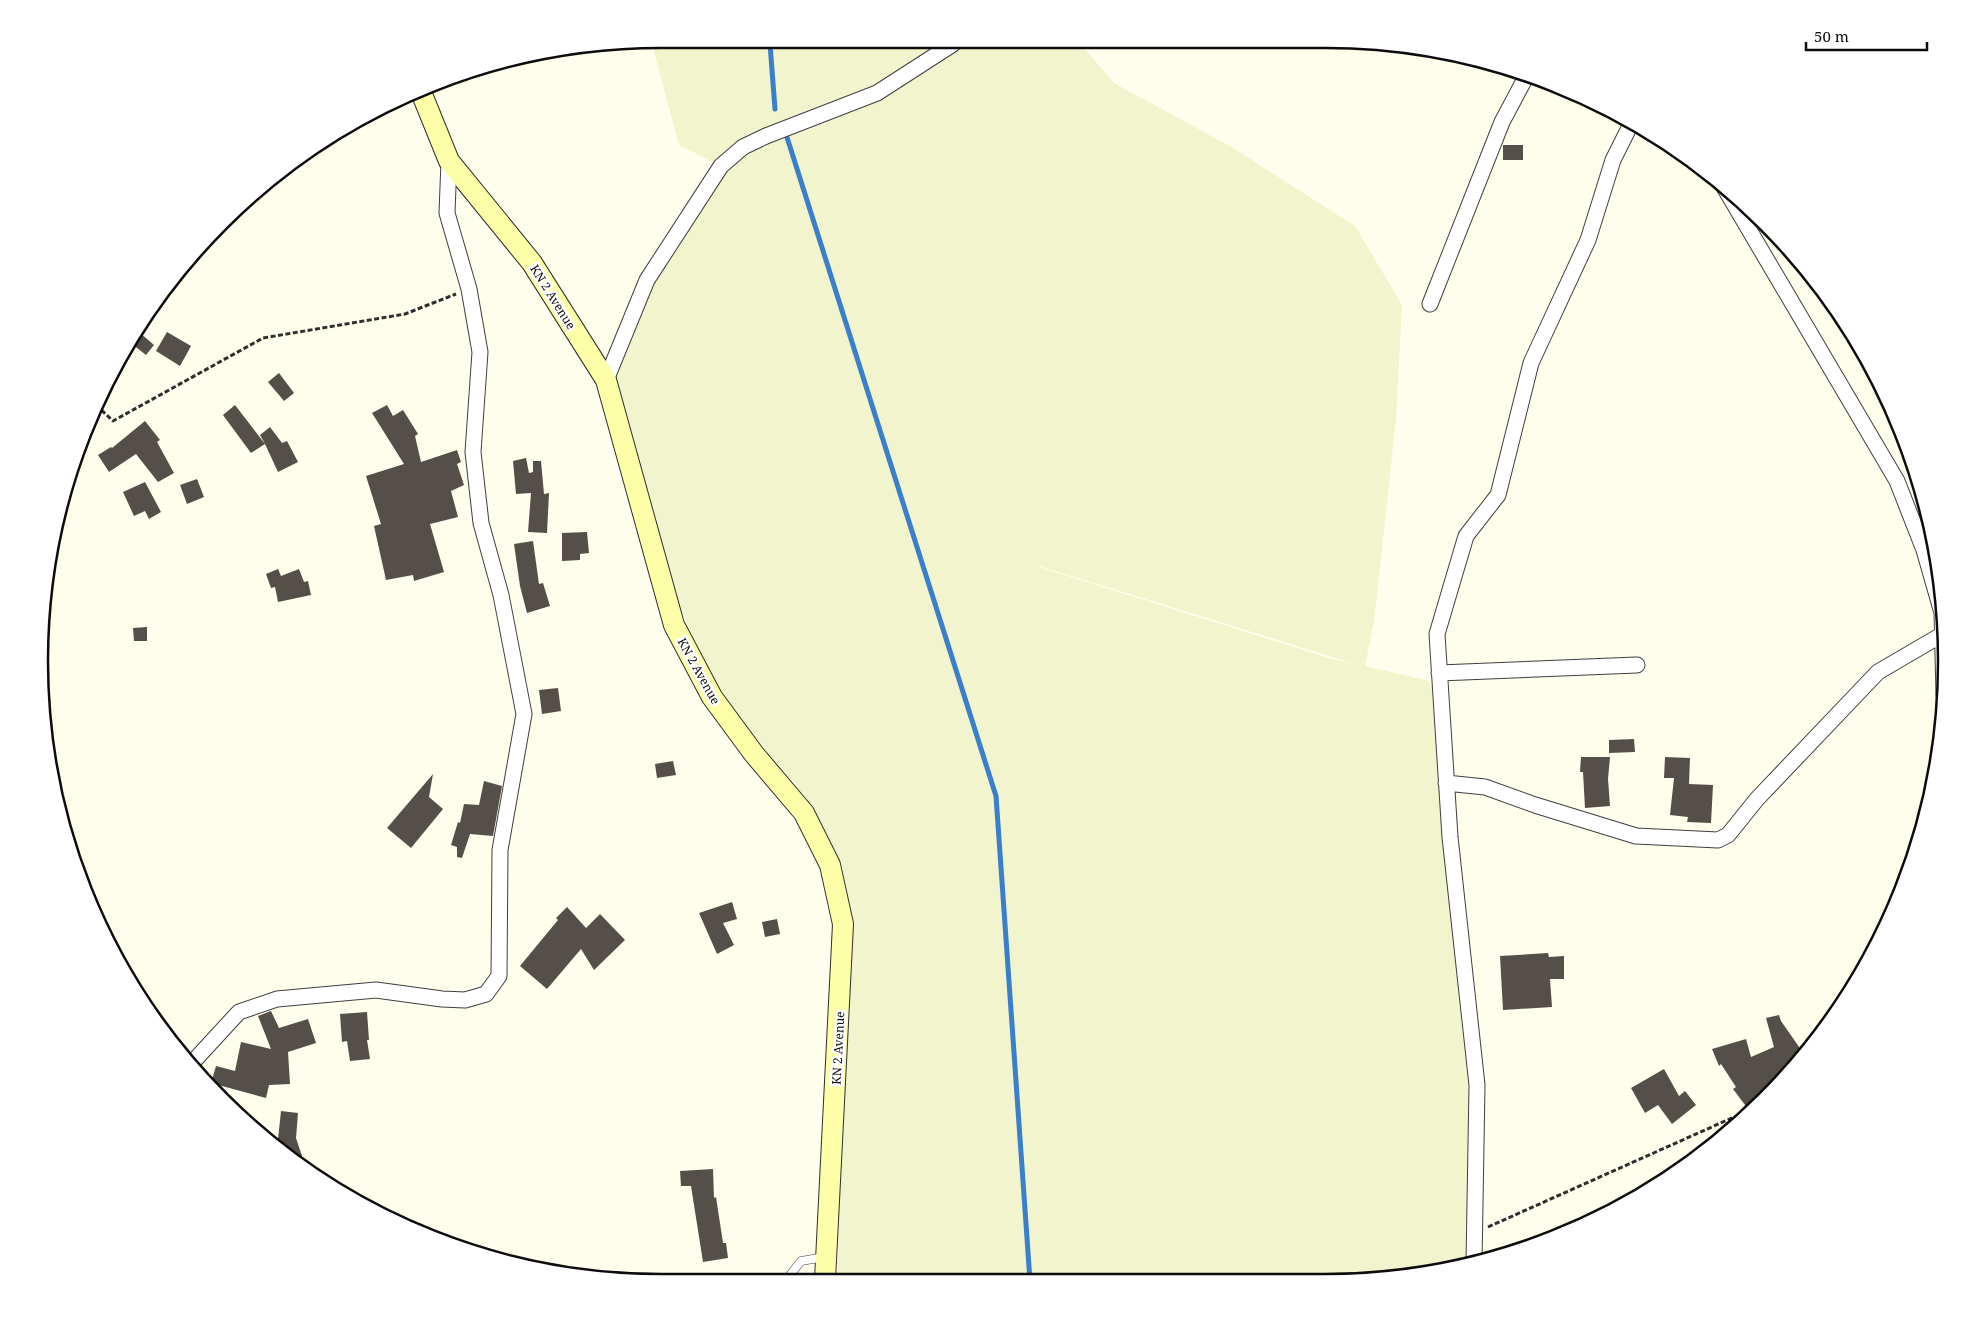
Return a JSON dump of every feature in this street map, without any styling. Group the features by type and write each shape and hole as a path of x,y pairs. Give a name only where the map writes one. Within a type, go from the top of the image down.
{"main road":[{"name":"KN 2 Avenue","path":"422,96 449,161 532,264 606,380 674,625 712,697 754,754 804,813 830,865 843,924 825,1274"}],"street":[{"path":"606,380 648,280 721,166 743,148 766,136 877,93 947,48"},
{"path":"1430,304 1502,122 1524,81"},
{"path":"1474,1256 1477,1085 1450,837 1437,634 1466,536 1498,496 1531,363 1588,240 1613,160 1629,128"},
{"path":"195,1060 240,1012 277,999 376,990 442,999 465,1000 486,994 499,976 500,850 524,714 501,595 481,523 473,452 480,352 468,289 447,213 449,161"},
{"path":"1731,201 1897,481 1924,550 1933,582"},
{"path":"1446,783 1485,787 1636,836 1718,840 1728,835 1756,799 1878,672 1937,637"},
{"path":"1439,673 1637,665"}],"lane":[{"path":"791,1274 801,1261 826,1256"}],"path":[{"path":"101,410 112,421 263,338 405,314 468,289"},
{"path":"1474,1234 1739,1114"}],"green space":[{"path":"653,48 1084,48 1114,83 1228,145 1355,226 1402,305 1396,419 1374,622 1365,666 1429,681 1441,702 1470,1022 1475,1256 1445,1263 1365,1273 838,1274 840,998 834,883 795,784 720,707 692,635 653,548 606,380 656,267 721,166 679,145","holes":["1039,566 1355,664 1329,658"]}],"building":[{"path":"1503,145 1523,145 1523,160 1503,160"},
{"path":"167,332 191,346 180,366 156,351"},
{"path":"142,335 154,345 146,355 135,346"},
{"path":"279,373 294,393 284,401 268,382"},
{"path":"235,405 265,444 251,453 223,415"},
{"path":"387,405 393,416 403,410 418,434 415,436 421,462 457,450 461,462 457,464 464,485 451,491 458,517 430,524 444,572 414,581 413,575 386,580 374,526 381,524 366,476 404,464 372,413"},
{"path":"145,421 160,440 157,442 174,473 158,482 136,454 109,472 98,455 112,448"},
{"path":"270,427 282,443 287,441 298,462 278,472 260,435"},
{"path":"526,458 529,473 533,472 533,461 541,461 544,494 549,493 547,533 528,532 531,493 516,494 513,461"},
{"path":"197,479 204,497 187,504 180,485"},
{"path":"145,482 161,512 149,519 145,511 134,516 123,492"},
{"path":"587,532 589,553 580,554 580,560 562,561 562,533"},
{"path":"533,541 539,584 543,583 550,606 527,613 520,586 514,544"},
{"path":"278,569 281,576 299,569 304,582 308,581 311,595 278,602 275,587 271,588 266,574"},
{"path":"147,627 147,641 134,641 133,628"},
{"path":"558,688 561,711 542,714 539,690"},
{"path":"1634,739 1635,752 1609,753 1609,740"},
{"path":"1581,757 1610,757 1608,779 1610,806 1585,808 1583,772 1580,772"},
{"path":"1665,757 1690,758 1689,784 1713,785 1711,823 1687,822 1688,817 1670,815 1674,778 1664,778"},
{"path":"673,761 676,775 657,778 655,764"},
{"path":"433,774 429,797 443,809 411,848 387,828"},
{"path":"484,781 502,786 493,836 470,834 462,858 457,857 457,847 451,845 458,822 460,823 464,804 479,805"},
{"path":"732,902 737,919 723,923 734,945 717,954 699,913"},
{"path":"567,907 586,928 600,914 625,940 594,970 581,949 547,989 520,966 558,920 556,918"},
{"path":"777,919 780,934 765,937 762,922"},
{"path":"1548,953 1549,957 1564,956 1564,979 1550,979 1552,1007 1503,1010 1500,956"},
{"path":"271,1011 279,1028 308,1019 316,1043 288,1052 290,1084 269,1085 266,1098 217,1085 212,1079 216,1066 235,1071 241,1042 271,1049 258,1016"},
{"path":"367,1012 369,1040 367,1040 370,1059 350,1061 347,1041 342,1042 340,1014"},
{"path":"1779,1015 1781,1021 1800,1049 1746,1107 1733,1089 1736,1087 1721,1064 1719,1066 1712,1049 1746,1039 1751,1057 1774,1047 1766,1018"},
{"path":"1664,1069 1679,1096 1685,1091 1696,1105 1672,1124 1658,1105 1645,1113 1631,1088"},
{"path":"281,1111 298,1113 296,1138 302,1156 300,1157 278,1139"},
{"path":"713,1169 714,1198 716,1197 723,1243 726,1243 728,1258 703,1262 691,1186 681,1186 680,1171"}],"waterway":[{"path":"770,48 775,109"},
{"path":"785,131 996,796 1030,1274"}]}
